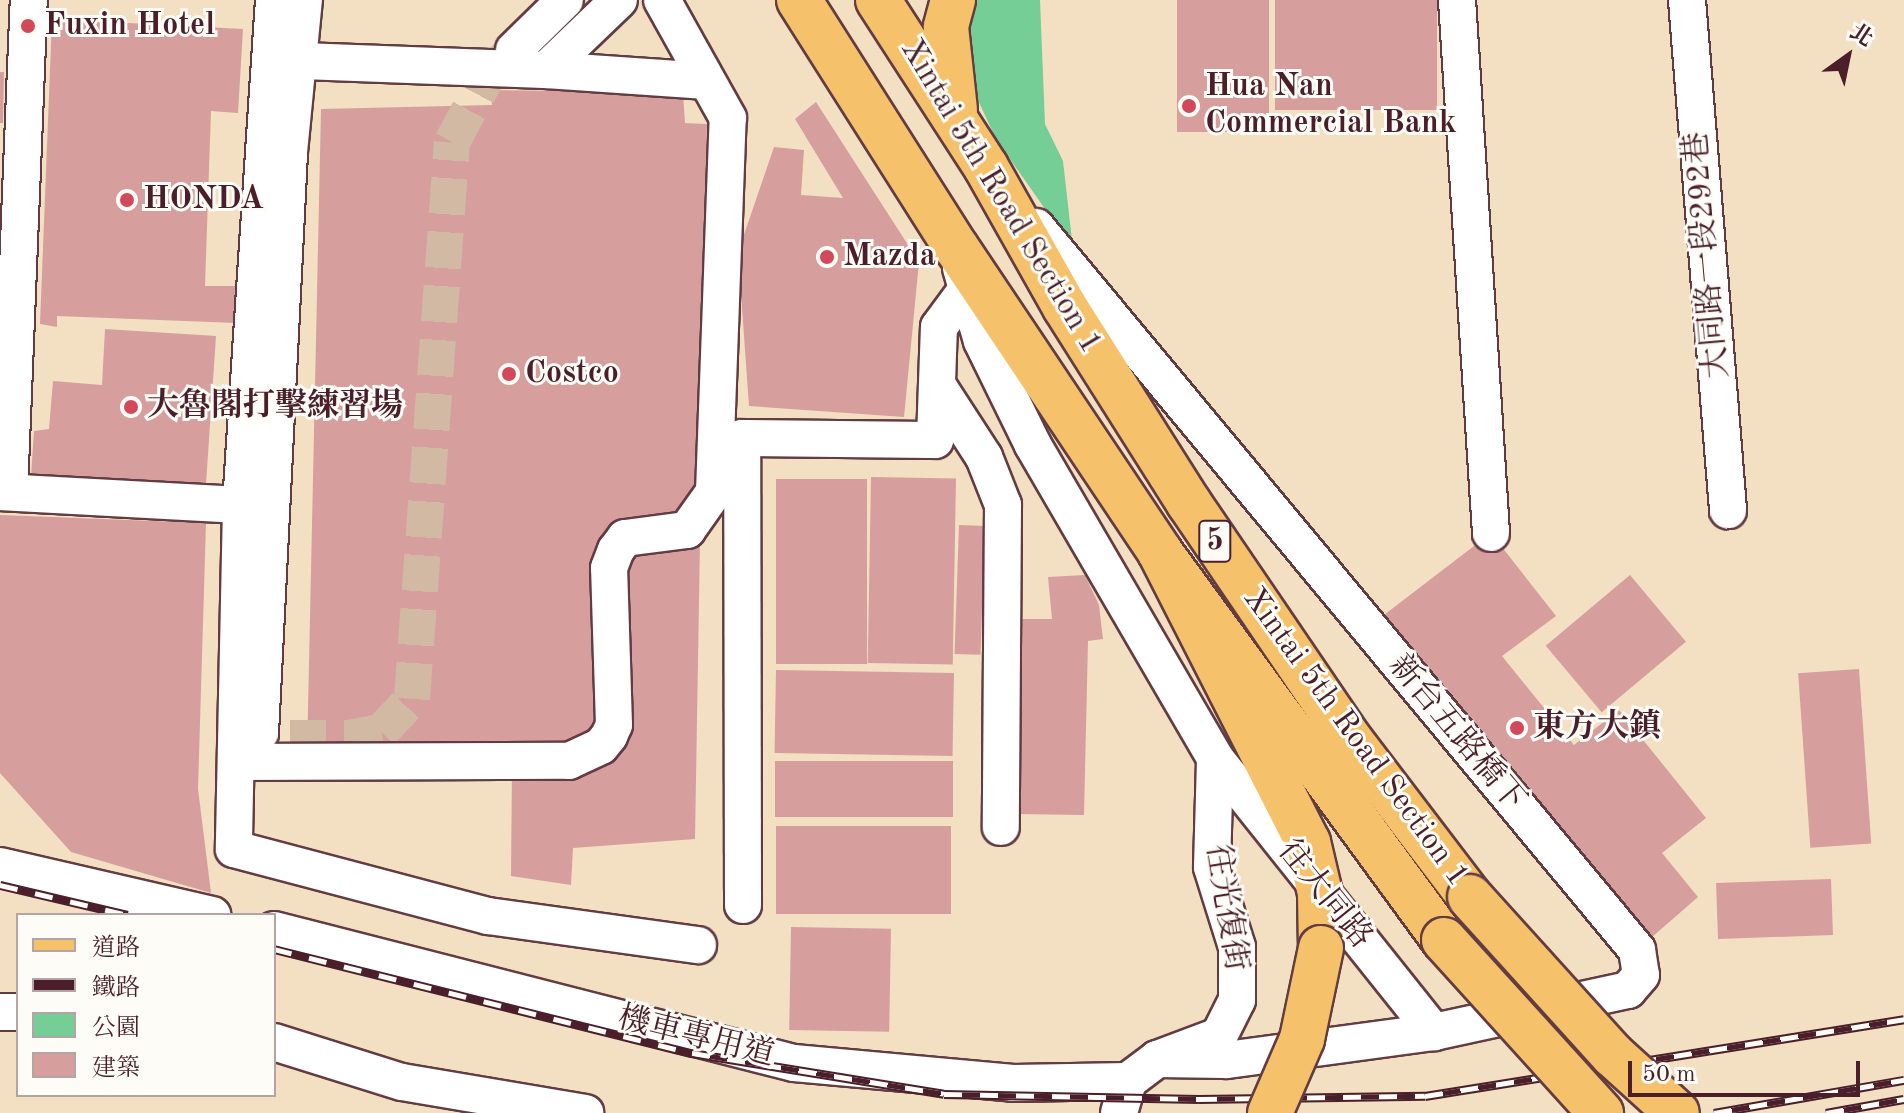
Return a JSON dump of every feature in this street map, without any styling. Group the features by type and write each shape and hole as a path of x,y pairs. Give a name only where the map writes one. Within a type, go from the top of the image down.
{"main road":[{"name":"Xintai 5th Road Section 1","path":"799,0 956,247 1160,552 1444,940 1601,1113"},
{"name":"Xintai 5th Road Section 1","path":"878,0 957,120 1065,307 1189,503 1351,741 1470,897 1613,1055 1677,1113"},
{"path":"953,0 946,27 957,120"},
{"path":"1160,552 1308,842 1319,889 1321,948 1302,1039 1270,1113"}],"street":[{"path":"29,0 4,492 241,505"},
{"path":"274,0 284,61 247,762 234,849 488,916 698,945"},
{"path":"247,762 241,505 284,61 304,0"},
{"path":"514,50 565,0"},
{"path":"546,70 619,0"},
{"path":"247,762 569,761 601,746 609,736 614,725 609,568 616,550 625,538 687,530 714,492 728,118 662,0"},
{"path":"1457,0 1491,533"},
{"name":"大同路一段292巷","path":"1687,0 1728,510"},
{"path":"284,61 546,70 707,81"},
{"name":"新台五路橋下","path":"986,167 1637,950 1641,975 1628,990 1434,1032 1226,1060 1157,1059"},
{"path":"956,247 982,341 1033,445 1215,758"},
{"path":"743,905 742,438 935,440 939,327 967,289"},
{"path":"937,384 984,457 1003,505 1001,827"},
{"name":"往大同路","path":"1215,758 1434,1032"},
{"name":"往光復街","path":"1157,1059 1219,1036 1237,1000 1237,947 1212,867 1215,758"},
{"path":"0,866 203,913"},
{"name":"機車專用道","path":"276,931 794,1063 1013,1083 1124,1097"},
{"path":"276,1043 402,1082 585,1113"},
{"path":"1124,1097 1157,1059"}],"green space":[{"path":"977,0 1040,0 1045,124 1063,161 1073,249 996,139 971,85 970,31"}],"building":[{"path":"1177,0 1269,0 1269,132 1177,132"},
{"path":"1275,0 1437,0 1437,110 1275,110"},
{"name":"HONDA","path":"52,19 243,29 238,113 211,111 205,286 239,286 236,323 57,316 57,327 40,324"},
{"path":"0,72 4,72 3,123 0,123"},
{"name":"Costco","path":"491,90 683,93 685,123 707,124 695,839 573,848 571,885 511,876 512,767 307,755 321,109 492,105"},
{"name":"Mazda","path":"816,102 919,262 904,417 749,406 738,252 774,147 804,150 801,195 843,198 795,119"},
{"name":"大魯閣打擊練習場","path":"105,329 216,336 206,484 31,476 34,431 49,429 53,381 102,385"},
{"path":"871,477 956,478 953,664 868,663"},
{"path":"776,479 867,479 867,664 776,664"},
{"path":"0,515 206,523 198,789 211,893 71,852 0,773"},
{"path":"959,525 985,526 980,655 954,654"},
{"name":"東方大鎮","path":"1491,533 1556,616 1502,656 1574,745 1619,710 1706,818 1662,853 1698,897 1652,937 1380,618"},
{"path":"1085,575 1099,605 1103,639 1088,641 1084,815 1014,814 1019,619 1052,619 1048,577"},
{"path":"1630,575 1686,642 1602,712 1546,646"},
{"path":"1859,669 1871,844 1810,848 1798,673"},
{"path":"776,670 954,673 953,756 775,753"},
{"path":"775,761 953,761 953,817 775,817"},
{"path":"776,826 951,826 951,914 776,914"},
{"path":"1831,879 1833,935 1718,939 1716,883"},
{"path":"791,927 891,929 889,1032 789,1030"}],"tunnel":[{"path":"236,738 349,738 381,732 412,699 452,142 488,75 514,50"}],"railway":[{"path":"0,885 119,913"},
{"path":"276,949 692,1053 944,1094 1199,1099 1425,1096 1904,1019"},
{"path":"1714,1113 1904,1080"},
{"path":"1826,1113 1904,1099"}],"place":[{"name":"Fuxin Hotel","path":"28,26"},
{"name":"Hua Nan Commercial Bank","path":"1189,106"},
{"name":"HONDA","path":"127,200"},
{"name":"Mazda","path":"827,257"},
{"name":"Costco","path":"509,374"},
{"name":"大魯閣打擊練習場","path":"131,407"},
{"name":"東方大鎮","path":"1517,728"}]}
